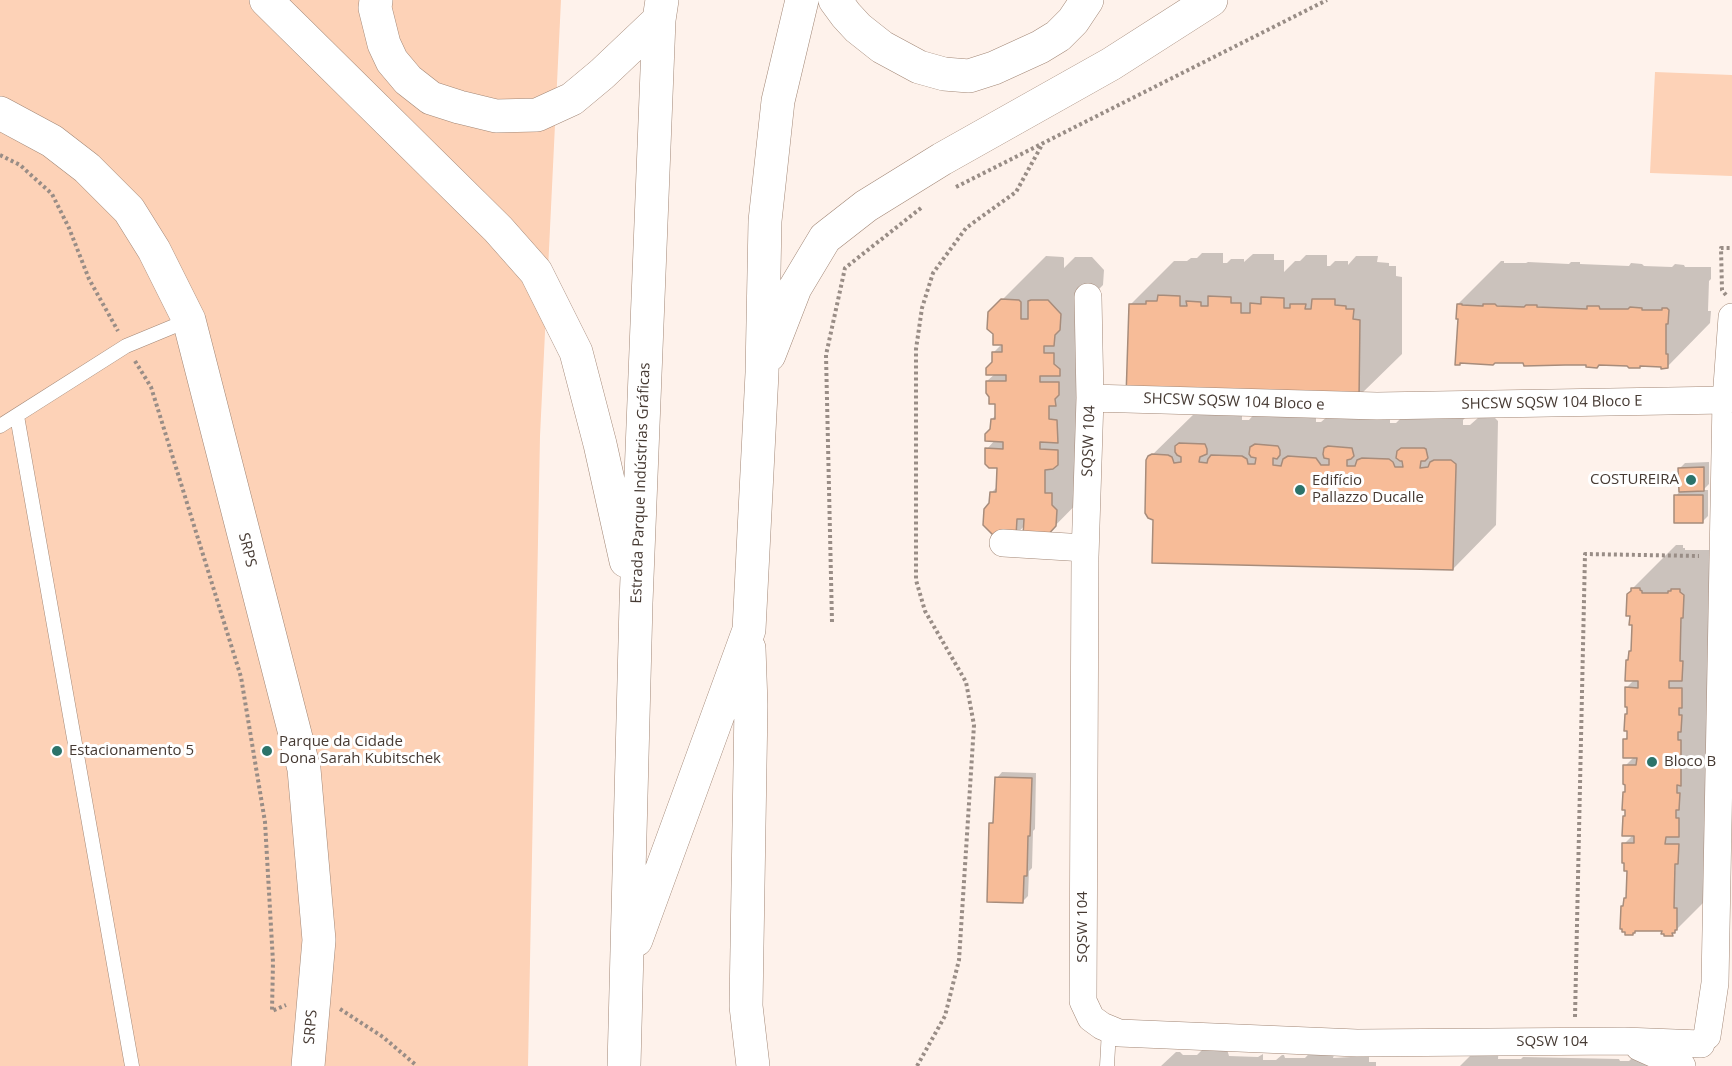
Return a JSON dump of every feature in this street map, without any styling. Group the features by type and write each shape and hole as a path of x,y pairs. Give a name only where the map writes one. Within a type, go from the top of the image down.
{"main road":[{"path":"266,0 498,229 536,273 576,352 600,444 636,603"},
{"path":"376,0 375,8 384,44 392,61 408,80 431,98 496,116 537,115 572,99 602,74 661,10"},
{"name":"Estrada Parque Indústrias Gráficas","path":"753,1066 746,1006 751,705 749,630 762,373 765,221 778,101 802,0"},
{"path":"835,0 858,28 882,47 919,68 944,74 969,76 1009,61 1058,36 1073,21 1087,0"},
{"path":"762,373 795,288 825,237 866,206 942,159 1111,64 1211,0"},
{"name":"Estrada Parque Indústrias Gráficas","path":"624,1066 636,603 661,10"},
{"name":"SRPS","path":"0,113 52,141 87,168 129,210 154,250 189,320 304,769 319,940 308,1066"},
{"name":"Estrada Parque Indústrias Gráficas","path":"626,967 749,630"}],"street":[{"name":"SQSW 104","path":"1088,297 1090,398 1085,548 1083,1001 1091,1018 1109,1030 1119,1033 1357,1043 1624,1041 1709,1044"},
{"path":"1709,1044 1715,983 1726,400 1730,307"},
{"name":"SHCSW SQSW 104 Bloco e","path":"1090,398 1377,406"},
{"name":"SHCSW SQSW 104 Bloco E","path":"1377,406 1726,400"},
{"path":"1003,543 1085,548"},
{"path":"1715,983 1732,1010"},
{"name":"SQSW 104","path":"1624,1041 1682,1066"}],"lane":[{"path":"0,426 126,346 189,320"},
{"path":"17,416 132,1066"},
{"path":"1107,1066 1109,1030"}],"path":[{"path":"955,187 1328,0"},
{"path":"917,1066 945,1016 959,960 974,724 966,682 925,611 916,580 916,349 922,309 933,273 966,228 1016,192 1043,143"},
{"path":"0,155 20,165 52,194 69,228 89,279 151,387 241,677 266,822 273,962 272,1011 314,993 383,1037 417,1066"},
{"path":"832,622 826,355 845,268 926,204"},
{"path":"1730,307 1722,290 1721,248 1732,248"},
{"path":"1574,1041 1585,554 1723,557"}],"shaded area":[{"name":"Parque da Cidade Dona Sarah Kubitschek","path":"0,0 561,0 540,436 528,1066 0,1066"},
{"path":"1655,72 1732,75 1732,176 1650,173"}],"building":[{"path":"1158,295 1180,296 1180,306 1187,306 1186,301 1201,302 1201,306 1208,306 1208,296 1231,297 1231,303 1241,303 1241,313 1250,313 1250,303 1261,304 1261,297 1284,298 1284,308 1290,308 1290,304 1306,304 1305,309 1311,309 1312,299 1335,299 1335,305 1354,309 1353,319 1360,320 1359,399 1126,397 1129,304 1146,304 1146,301 1157,301"},
{"path":"1001,299 1021,302 1021,319 1028,319 1028,301 1031,300 1048,300 1061,314 1060,330 1055,335 1054,346 1044,346 1044,353 1054,353 1054,364 1060,369 1060,376 1040,376 1040,382 1059,382 1059,395 1055,399 1056,406 1049,406 1049,419 1057,420 1058,443 1040,442 1040,449 1058,450 1058,465 1053,469 1045,470 1045,493 1052,493 1052,505 1057,510 1056,526 1044,539 1023,536 1024,519 1017,519 1016,536 996,538 983,525 984,509 989,503 990,492 996,492 997,468 989,468 985,464 985,448 1003,449 1003,442 985,441 985,434 990,429 991,419 995,419 995,404 989,404 986,381 1006,381 1006,375 986,375 986,368 992,362 992,352 1002,352 1002,345 993,345 993,334 987,329 988,312"},
{"path":"1457,304 1524,307 1537,305 1537,307 1587,309 1587,306 1599,306 1600,309 1628,309 1630,307 1642,308 1642,310 1662,310 1662,308 1667,308 1669,310 1668,324 1666,324 1668,368 1599,365 1597,368 1586,367 1586,365 1524,366 1523,363 1495,363 1493,365 1460,363 1460,365 1455,365"},
{"name":"Edifício Pallazzo Ducalle","path":"1179,443 1205,444 1207,454 1200,457 1199,462 1207,463 1211,455 1242,456 1247,459 1248,464 1255,464 1256,458 1249,454 1250,447 1255,444 1278,446 1280,455 1277,459 1273,458 1273,465 1281,466 1283,459 1288,456 1316,458 1321,465 1329,465 1329,459 1324,458 1323,454 1324,448 1328,446 1352,448 1354,456 1347,460 1347,466 1355,466 1357,460 1362,458 1389,459 1395,467 1403,467 1402,461 1396,458 1397,451 1401,448 1426,449 1428,458 1421,461 1420,468 1428,467 1434,460 1451,460 1456,464 1453,570 1152,563 1153,520 1145,513 1146,460 1152,454 1168,455 1172,457 1174,463 1181,462 1181,457 1175,452 1175,446"},
{"name":"COSTUREIRA","path":"1704,467 1704,491 1679,492 1678,468"},
{"path":"1674,495 1703,495 1703,523 1674,523"},
{"name":"Bloco B","path":"1631,588 1640,588 1642,593 1668,593 1671,589 1680,589 1684,595 1680,661 1683,661 1682,681 1669,681 1669,688 1682,688 1682,708 1679,708 1679,715 1682,715 1681,732 1678,732 1678,740 1681,740 1681,760 1667,759 1667,767 1681,767 1681,786 1677,785 1677,793 1680,793 1679,810 1676,810 1676,818 1679,818 1679,837 1666,837 1665,844 1679,844 1678,864 1675,864 1674,908 1677,908 1677,930 1672,933 1673,936 1664,936 1661,934 1662,931 1635,931 1633,935 1625,935 1625,932 1620,929 1621,906 1626,898 1627,871 1624,871 1624,863 1622,863 1622,843 1634,843 1634,836 1622,836 1623,816 1625,816 1625,810 1622,810 1623,792 1625,792 1623,765 1636,765 1637,758 1623,758 1623,739 1627,739 1627,731 1624,731 1625,714 1627,714 1625,687 1638,688 1638,681 1625,681 1626,660 1631,651 1632,625 1629,625 1630,616 1626,616 1627,594"},
{"path":"995,777 1032,778 1030,836 1028,836 1027,876 1024,876 1023,903 987,902 989,823 993,823"}],"place":[{"name":"COSTUREIRA","path":"1691,480"},
{"name":"Edifício Pallazzo Ducalle","path":"1300,490"},
{"name":"Estacionamento 5","path":"57,751"},
{"name":"Parque da Cidade Dona Sarah Kubitschek","path":"267,751"},
{"name":"Bloco B","path":"1652,762"}]}
